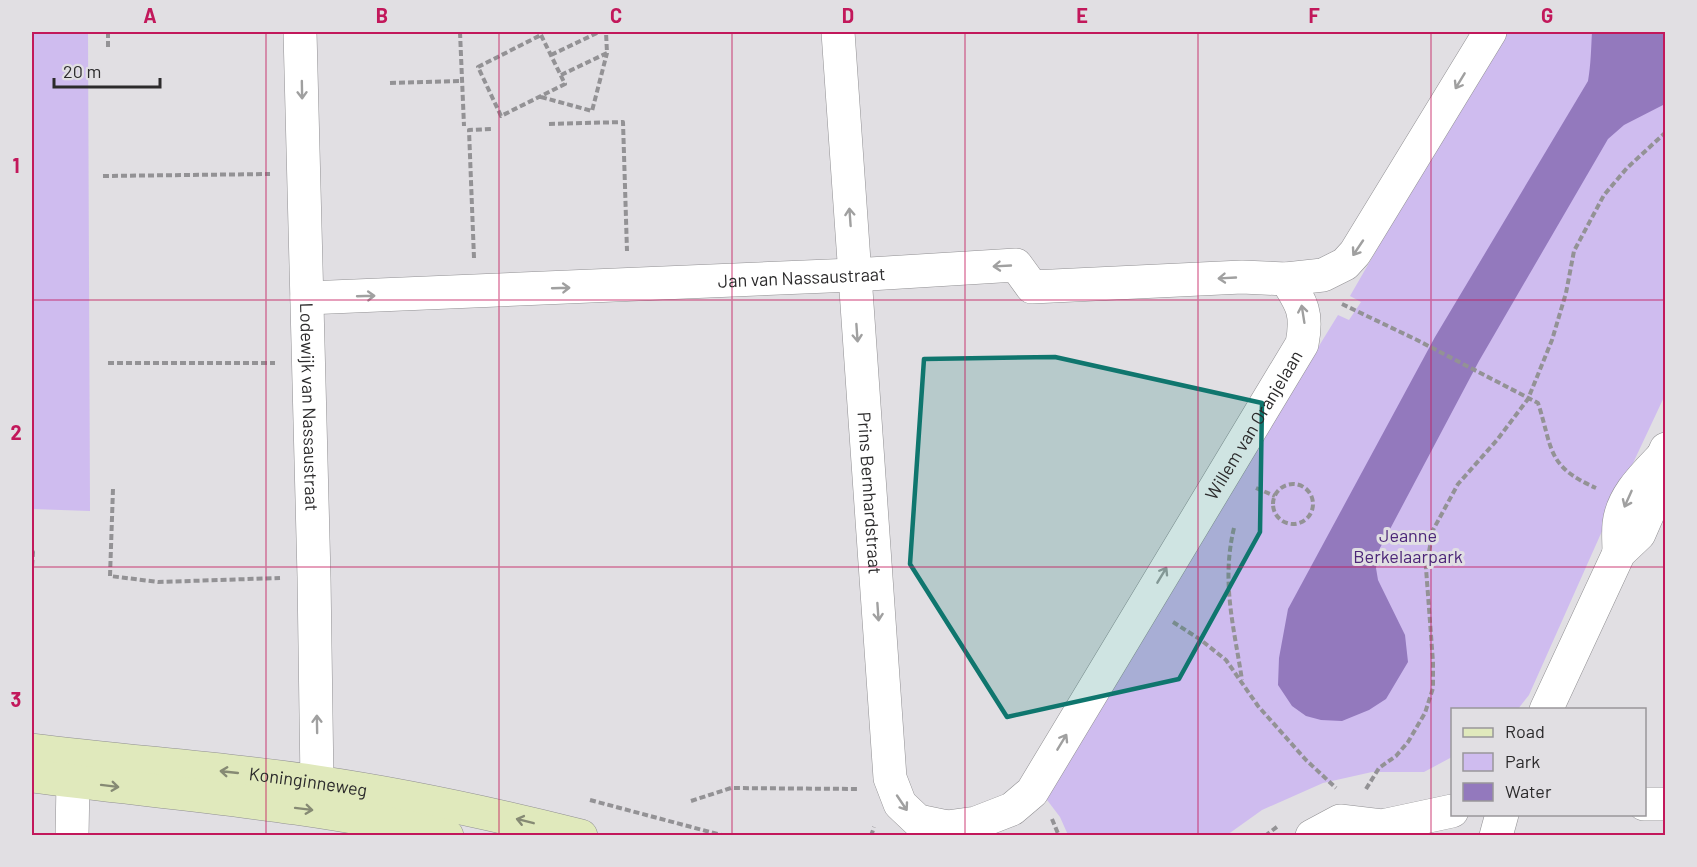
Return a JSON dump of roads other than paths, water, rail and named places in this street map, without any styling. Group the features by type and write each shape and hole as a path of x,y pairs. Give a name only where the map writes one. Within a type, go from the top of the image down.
{"main road":[{"name":"Koninginneweg","path":"32,750 317,782 430,801 503,816 581,836"},
{"name":"Koninginneweg","path":"32,776 315,810 401,830 447,836"}],"street":[{"name":"Lodewijk van Nassaustraat","path":"300,32 317,782"},
{"name":"Prins Bernhardstraat","path":"838,32 853,275 890,778 900,804 918,821 947,827 976,823 1012,808 1032,792"},
{"path":"1286,279 1323,275 1345,264 1355,253 1490,32"},
{"name":"Jan van Nassaustraat","path":"307,298 1016,266 1032,287 1242,278 1286,279"},
{"name":"Willem van Oranjelaan","path":"1032,792 1302,344 1305,315 1302,303 1286,279"},
{"path":"1619,553 1619,522 1633,487 1664,454"},
{"path":"1547,708 1619,553 1638,534 1649,512 1656,495 1664,454"},
{"path":"72,836 73,782"},
{"path":"1646,804 1665,804"},
{"path":"1312,836 1340,821 1375,831 1451,811"},
{"path":"1496,836 1501,816"}],"water":[{"path":"1592,32 1665,32 1665,104 1624,125 1608,139 1479,361 1380,548 1376,568 1378,580 1405,635 1408,662 1386,699 1369,710 1342,721 1321,720 1306,716 1292,706 1278,685 1279,658 1288,609 1435,337 1588,81"}],"park label":[{"name":"Jeanne Berkelaarpark","path":"1408,545"}]}
